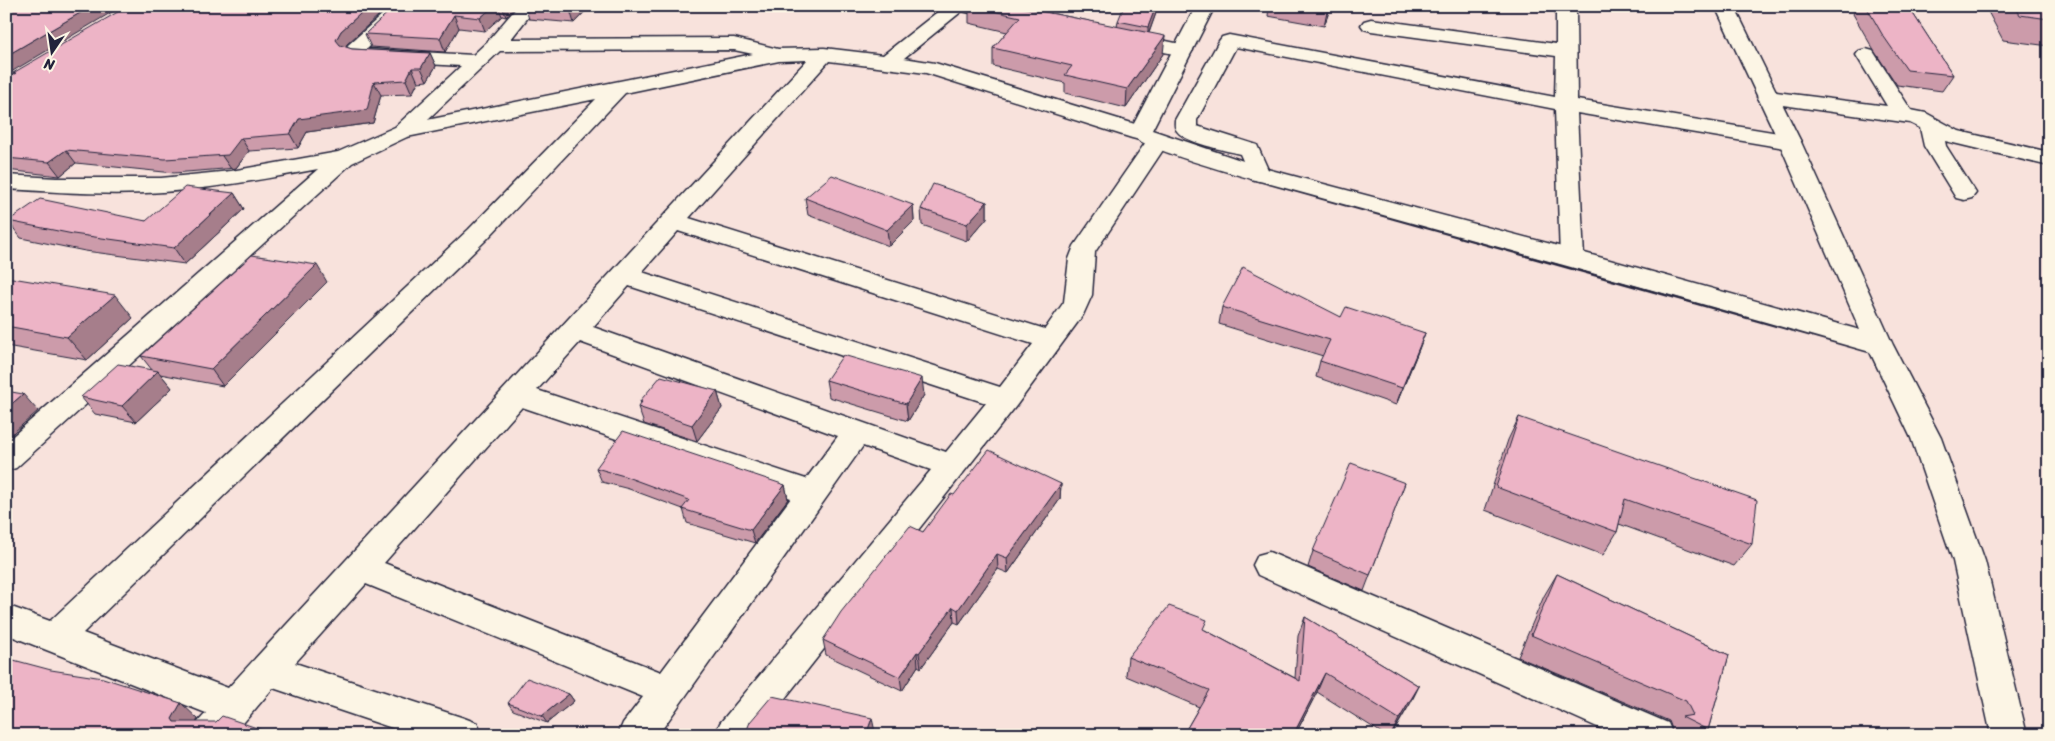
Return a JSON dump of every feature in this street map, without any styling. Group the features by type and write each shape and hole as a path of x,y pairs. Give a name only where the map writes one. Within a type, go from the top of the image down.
{"street":[{"path":"403,6 355,49 354,52 358,54 478,61"},
{"path":"401,132 495,45 528,6"},
{"path":"887,62 957,6"},
{"path":"963,6 1021,18"},
{"path":"733,735 1006,399 1080,300 1079,263 1083,252 1149,137 1183,50 1206,6"},
{"path":"1724,6 1790,142 1880,345 1926,438 1969,561 2010,735"},
{"path":"1566,12 1566,105 1572,258"},
{"path":"1107,34 1183,50"},
{"path":"1371,38 1566,105 1790,142"},
{"path":"1259,174 1249,150 1191,134 1186,129 1186,120 1226,43 1235,41 1371,38 1566,51"},
{"path":"495,45 734,44 779,55"},
{"path":"210,735 824,54"},
{"path":"6,182 56,185 161,185 231,178 344,158 401,132 779,55 824,54 928,67 1259,174 1572,258 1880,345"},
{"path":"1866,55 1903,114"},
{"path":"55,638 478,234 617,89"},
{"path":"1768,97 1903,114 1918,118 1952,136 2049,160"},
{"path":"1930,125 1935,146 1964,193"},
{"path":"6,460 344,158"},
{"path":"673,221 1050,340"},
{"path":"623,275 1006,399"},
{"path":"574,330 952,466"},
{"path":"516,394 812,493"},
{"path":"636,735 857,432"},
{"path":"1269,565 1655,735"},
{"path":"360,567 668,691"},
{"path":"6,619 234,707"},
{"path":"267,670 464,735"}],"building":[{"path":"19,6 92,6 6,56 6,12"},
{"path":"128,6 369,6 341,31 336,40 340,45 352,49 430,53 421,68 412,68 406,80 374,82 367,110 299,119 290,134 241,138 228,155 165,159 66,150 49,162 6,158 6,79 16,73 13,73"},
{"path":"395,6 494,6 480,18 454,15 440,38 365,34"},
{"path":"527,6 574,6 570,10"},
{"path":"971,6 1015,6 1165,36 1127,89 1065,75 1072,66 993,48 1020,17"},
{"path":"1124,6 1156,6 1148,27 1118,21"},
{"path":"1302,6 1329,6 1327,11"},
{"path":"1866,6 1908,6 1953,75 1907,70 1882,34"},
{"path":"2015,6 2049,6 2049,19 2020,15"},
{"path":"832,175 913,205 887,230 805,198"},
{"path":"933,184 987,202 967,224 921,209"},
{"path":"185,187 234,193 174,248 73,234 8,221 40,199 146,221"},
{"path":"252,255 317,265 211,369 141,356"},
{"path":"1243,267 1341,317 1346,307 1425,333 1402,388 1320,361 1330,340 1222,307"},
{"path":"6,277 115,295 67,337 6,326"},
{"path":"843,355 922,378 906,404 826,380"},
{"path":"118,364 158,371 122,406 81,397"},
{"path":"661,376 717,391 692,425 638,407 642,402 640,401"},
{"path":"6,391 23,394 6,409"},
{"path":"1519,417 1757,500 1752,544 1625,499 1617,532 1496,487"},
{"path":"623,431 785,485 751,530 682,509 689,500 624,476 596,468"},
{"path":"989,450 1061,484 1007,558 997,554 958,610 953,607 919,653 917,652 900,677 823,640 841,612 910,526 923,532 951,494 954,495"},
{"path":"1351,463 1405,483 1370,575 1313,551"},
{"path":"1557,574 1729,655 1708,730 1682,717 1693,715 1686,701 1531,635"},
{"path":"1169,606 1207,620 1203,629 1300,681 1305,617 1419,686 1399,719 1325,673 1293,735 1183,735 1209,690 1128,657"},
{"path":"6,658 51,670 103,678 181,703 172,719 174,722 216,722 222,716 277,735 6,735"},
{"path":"527,678 569,694 542,716 508,703"},
{"path":"772,696 872,718 866,735 745,735 750,722"}]}
